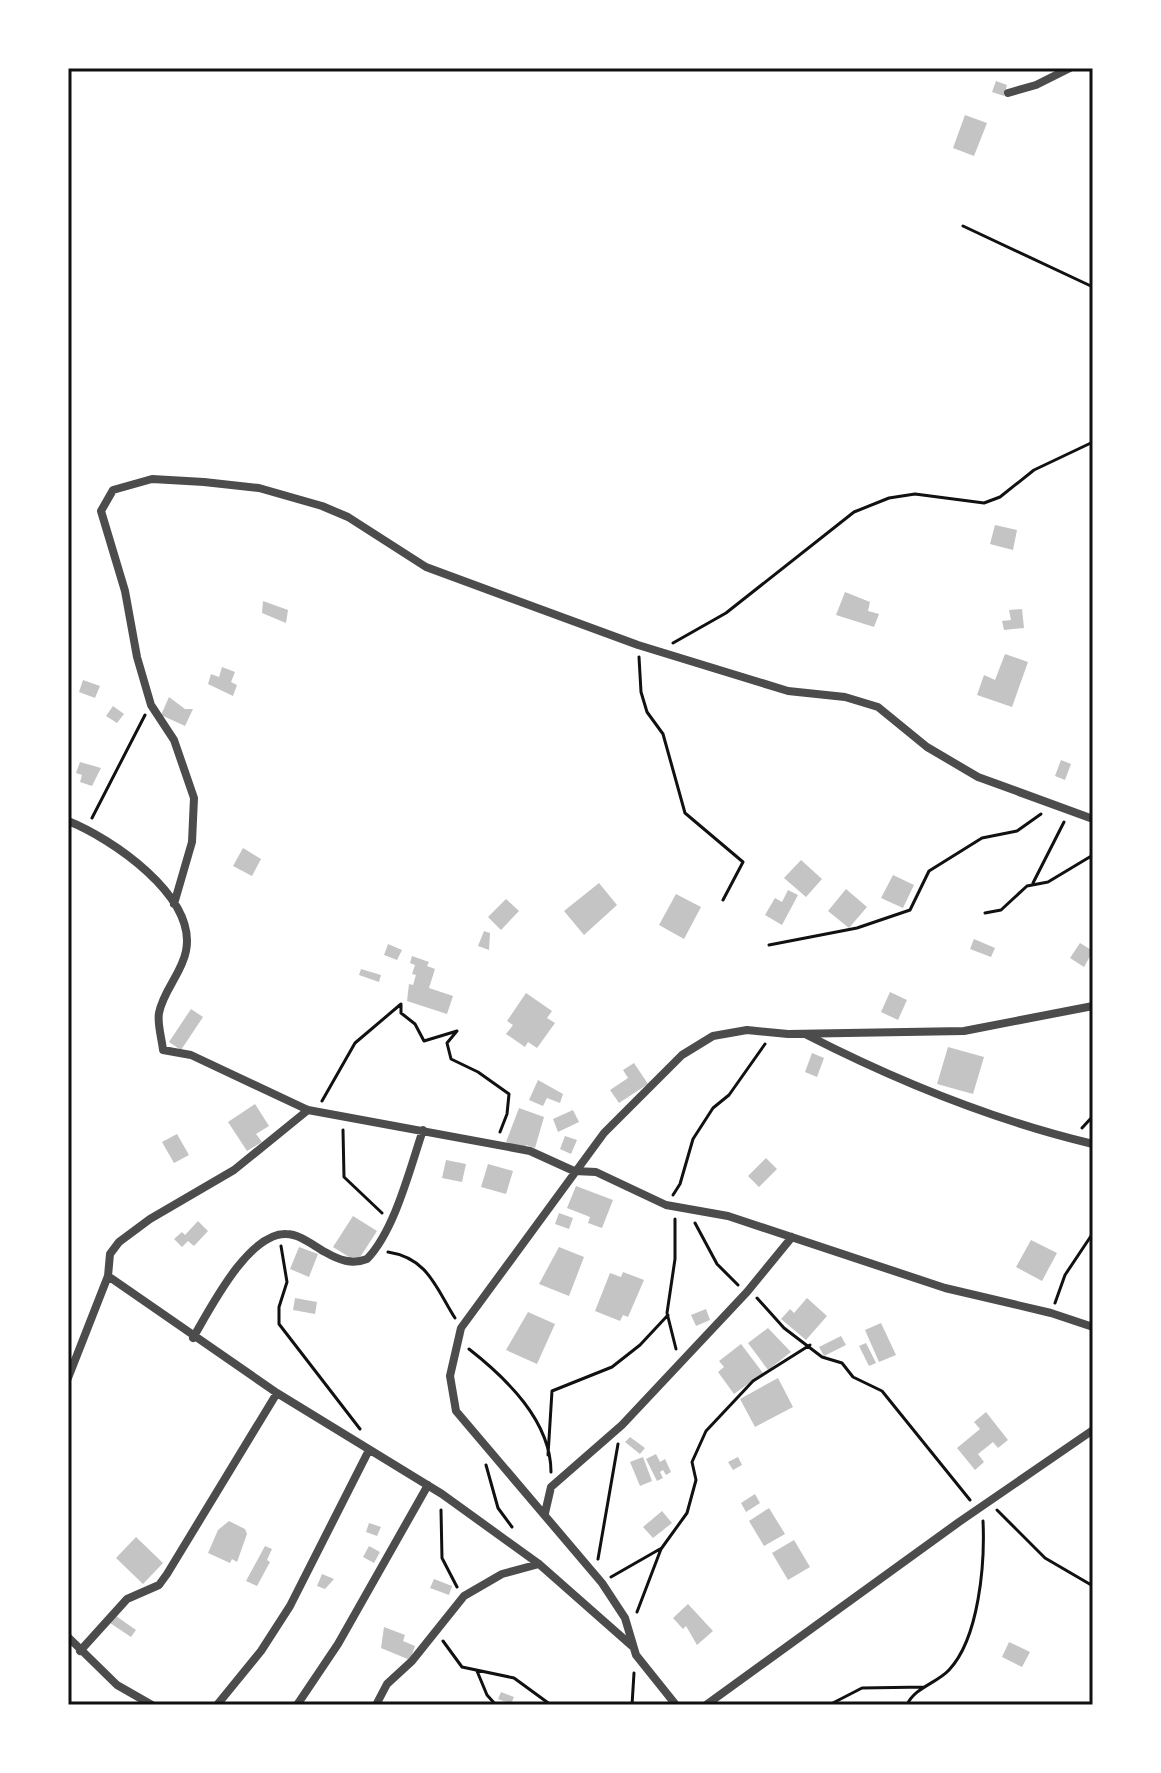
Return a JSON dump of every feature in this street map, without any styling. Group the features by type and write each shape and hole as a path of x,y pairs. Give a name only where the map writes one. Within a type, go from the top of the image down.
{"street":[{"path":"1008,93 1036,85 1070,68"},
{"path":"174,904 192,842 194,798 174,740 151,705 137,657 125,591 101,511 113,490 152,479 259,488 322,506 348,517 426,567 638,645 788,691 845,697 878,707 927,747 978,777 1093,819"},
{"path":"68,821 86,829 147,871 174,904 188,937 181,968 158,1014 163,1050 191,1055 312,1111 530,1151 574,1171 596,1172 674,1207 728,1216 945,1288 1051,1313 1093,1327"},
{"path":"635,1651 625,1618 602,1583 456,1411 451,1397 450,1376 461,1328 604,1133 682,1055 713,1036 747,1030 788,1034 964,1031 1093,1006"},
{"path":"806,1034 891,1078 1034,1130 1093,1144"},
{"path":"68,1378 108,1276 110,1254 119,1242 150,1219 234,1170 312,1111"},
{"path":"193,1338 250,1252 280,1235 301,1238 329,1254 357,1263 375,1250 423,1130"},
{"path":"545,1513 551,1487 622,1425 747,1292 792,1237"},
{"path":"108,1276 193,1338 372,1454 442,1494 539,1564 635,1651 676,1705"},
{"path":"80,1651 127,1599 159,1585 277,1393"},
{"path":"706,1705 983,1505 1093,1430"},
{"path":"217,1705 261,1651 290,1606 372,1454"},
{"path":"297,1705 381,1571 428,1485"},
{"path":"376,1705 387,1684 464,1596 502,1574 539,1564"},
{"path":"68,1637 117,1685 152,1705"}],"path":[{"path":"963,226 1093,287"},
{"path":"659,650 726,613 854,512 889,498 915,494 984,503 1000,497 1034,470 1093,442"},
{"path":"638,645 641,692 647,712 663,734 685,813 743,862 723,900"},
{"path":"86,829 151,705"},
{"path":"1093,715 1093,730"},
{"path":"769,945 857,928 910,910 929,871 991,833 1017,831 1053,803"},
{"path":"985,913 1001,910 1033,883 1070,810"},
{"path":"1033,883 1048,882 1093,855"},
{"path":"312,1111 355,1043 401,1004 401,1013 415,1024 424,1041 457,1031 447,1043 451,1059 478,1072 509,1094 507,1114 494,1146"},
{"path":"680,1363 668,1315 675,1259 674,1207 693,1139 713,1108 729,1095 762,1046 788,1034"},
{"path":"344,1118 344,1177 380,1210 387,1224"},
{"path":"674,1207 699,1227 723,1270 758,1298 784,1328 822,1357 842,1363 853,1377 882,1391 983,1505 1045,1558 1093,1586"},
{"path":"1051,1313 1065,1275 1093,1233"},
{"path":"280,1235 287,1282 279,1307 279,1324 366,1438 372,1454"},
{"path":"375,1250 410,1257 427,1269 461,1328"},
{"path":"551,1487 548,1455 552,1391 612,1367 640,1345 668,1315"},
{"path":"458,1340 482,1359 526,1406 537,1422 548,1455"},
{"path":"630,1635 661,1549 687,1513 696,1480 692,1462 706,1431 753,1381 810,1345"},
{"path":"622,1425 597,1565 602,1583 661,1549"},
{"path":"480,1441 493,1495 522,1553"},
{"path":"442,1494 442,1558 449,1576 464,1596"},
{"path":"907,1705 910,1697 948,1671 967,1647 982,1571 983,1505"},
{"path":"437,1630 455,1663 514,1678 551,1705"},
{"path":"632,1705 635,1651"},
{"path":"476,1670 487,1695 496,1705"},
{"path":"829,1705 862,1688 925,1687"}],"building":[{"path":"996,81 1007,85 1004,96 992,92"},
{"path":"965,115 987,123 974,156 953,148"},
{"path":"995,525 1017,530 1013,550 990,544"},
{"path":"845,592 870,602 868,611 879,614 874,627 836,615"},
{"path":"263,601 288,610 286,623 262,613"},
{"path":"1022,609 1024,628 1004,630 1002,621 1011,620 1009,610"},
{"path":"1005,654 1028,662 1012,707 977,695 984,675 995,680"},
{"path":"222,667 235,672 231,682 237,685 233,696 208,684 211,674 219,677"},
{"path":"83,680 100,686 95,698 79,692"},
{"path":"169,697 185,709 193,709 185,726 161,715"},
{"path":"113,706 124,714 117,723 106,716"},
{"path":"1061,760 1071,764 1065,780 1055,776"},
{"path":"80,762 101,768 92,786 80,782 82,775 76,773"},
{"path":"243,848 261,859 252,876 233,866"},
{"path":"801,860 822,879 806,897 784,878"},
{"path":"893,875 914,885 903,908 881,898"},
{"path":"599,883 617,905 584,935 564,911"},
{"path":"846,889 867,907 849,928 828,911"},
{"path":"788,890 798,895 782,925 765,915 775,898 782,902"},
{"path":"676,894 701,907 684,939 659,925"},
{"path":"506,899 519,911 501,930 488,917"},
{"path":"484,931 490,933 489,950 478,946"},
{"path":"974,939 995,948 991,957 970,949"},
{"path":"1080,943 1093,951 1084,967 1070,958"},
{"path":"388,944 402,950 397,960 384,955"},
{"path":"412,956 429,962 427,966 435,969 429,988 453,996 447,1014 407,1001 409,984 413,985 416,975 412,974 415,965 410,963"},
{"path":"361,969 381,975 379,982 359,975"},
{"path":"890,992 907,1000 898,1020 881,1012"},
{"path":"526,993 552,1011 547,1018 555,1023 537,1048 528,1042 525,1047 506,1034 513,1025 507,1021"},
{"path":"191,1009 203,1017 181,1050 169,1042"},
{"path":"948,1047 984,1057 973,1094 937,1084"},
{"path":"812,1053 824,1058 817,1077 805,1072"},
{"path":"634,1063 648,1084 619,1103 610,1090 628,1078 623,1070"},
{"path":"538,1080 563,1094 560,1103 547,1098 543,1106 529,1100"},
{"path":"255,1104 269,1126 256,1134 262,1142 247,1151 228,1122"},
{"path":"519,1108 544,1117 535,1148 526,1145 525,1149 506,1142"},
{"path":"573,1110 579,1122 558,1132 553,1119"},
{"path":"177,1134 189,1155 174,1163 162,1142"},
{"path":"565,1136 577,1140 571,1154 560,1149"},
{"path":"766,1158 777,1169 759,1187 748,1176"},
{"path":"446,1160 466,1164 462,1182 442,1178"},
{"path":"488,1164 513,1171 506,1194 481,1187"},
{"path":"576,1186 613,1200 602,1228 588,1223 590,1217 567,1208"},
{"path":"559,1213 573,1218 569,1229 555,1224"},
{"path":"353,1216 377,1231 357,1262 333,1247"},
{"path":"198,1221 208,1231 194,1246 188,1241 182,1247 174,1239 182,1232 185,1235"},
{"path":"1031,1240 1057,1253 1042,1281 1016,1267"},
{"path":"299,1247 318,1254 309,1277 290,1269"},
{"path":"559,1247 584,1257 569,1296 539,1284"},
{"path":"623,1272 644,1280 628,1317 623,1315 620,1321 595,1311 610,1273 621,1277"},
{"path":"295,1298 317,1302 315,1314 293,1310"},
{"path":"807,1298 827,1316 806,1340 781,1319 790,1309 794,1313"},
{"path":"706,1309 710,1320 696,1326 691,1315"},
{"path":"528,1312 555,1324 537,1364 506,1350"},
{"path":"881,1323 896,1355 879,1362 865,1330"},
{"path":"768,1328 791,1352 768,1370 748,1343"},
{"path":"841,1336 846,1345 824,1356 819,1347"},
{"path":"866,1343 876,1363 869,1366 859,1346"},
{"path":"741,1344 763,1373 734,1394 718,1372 724,1367 719,1361"},
{"path":"778,1378 793,1407 755,1427 740,1399"},
{"path":"986,1412 1008,1440 998,1448 993,1442 978,1454 984,1462 975,1470 957,1448 980,1429 974,1422"},
{"path":"630,1437 645,1448 640,1454 625,1442"},
{"path":"656,1454 660,1462 665,1459 671,1472 666,1475 663,1470 660,1472 663,1478 657,1481 646,1459"},
{"path":"643,1457 652,1481 640,1486 630,1462"},
{"path":"738,1457 742,1465 733,1470 728,1462"},
{"path":"755,1494 760,1503 746,1512 741,1503"},
{"path":"769,1508 785,1534 764,1546 749,1521"},
{"path":"662,1511 672,1523 653,1538 643,1527"},
{"path":"229,1521 245,1529 247,1534 237,1562 232,1559 230,1563 208,1553 218,1530"},
{"path":"369,1523 381,1527 377,1536 366,1532"},
{"path":"136,1537 163,1563 143,1584 116,1558"},
{"path":"794,1540 810,1567 788,1580 772,1553"},
{"path":"265,1546 272,1549 267,1560 270,1562 257,1586 246,1581"},
{"path":"369,1546 380,1552 374,1563 363,1557"},
{"path":"322,1574 334,1579 325,1589 317,1586"},
{"path":"434,1579 452,1586 449,1595 430,1588"},
{"path":"688,1604 713,1631 697,1645 686,1626 683,1629 673,1618"},
{"path":"116,1616 136,1630 131,1637 110,1623"},
{"path":"384,1627 405,1635 403,1641 415,1646 410,1660 381,1648"},
{"path":"1009,1642 1030,1652 1022,1667 1002,1657"},
{"path":"501,1692 514,1697 511,1704 498,1699"}]}
